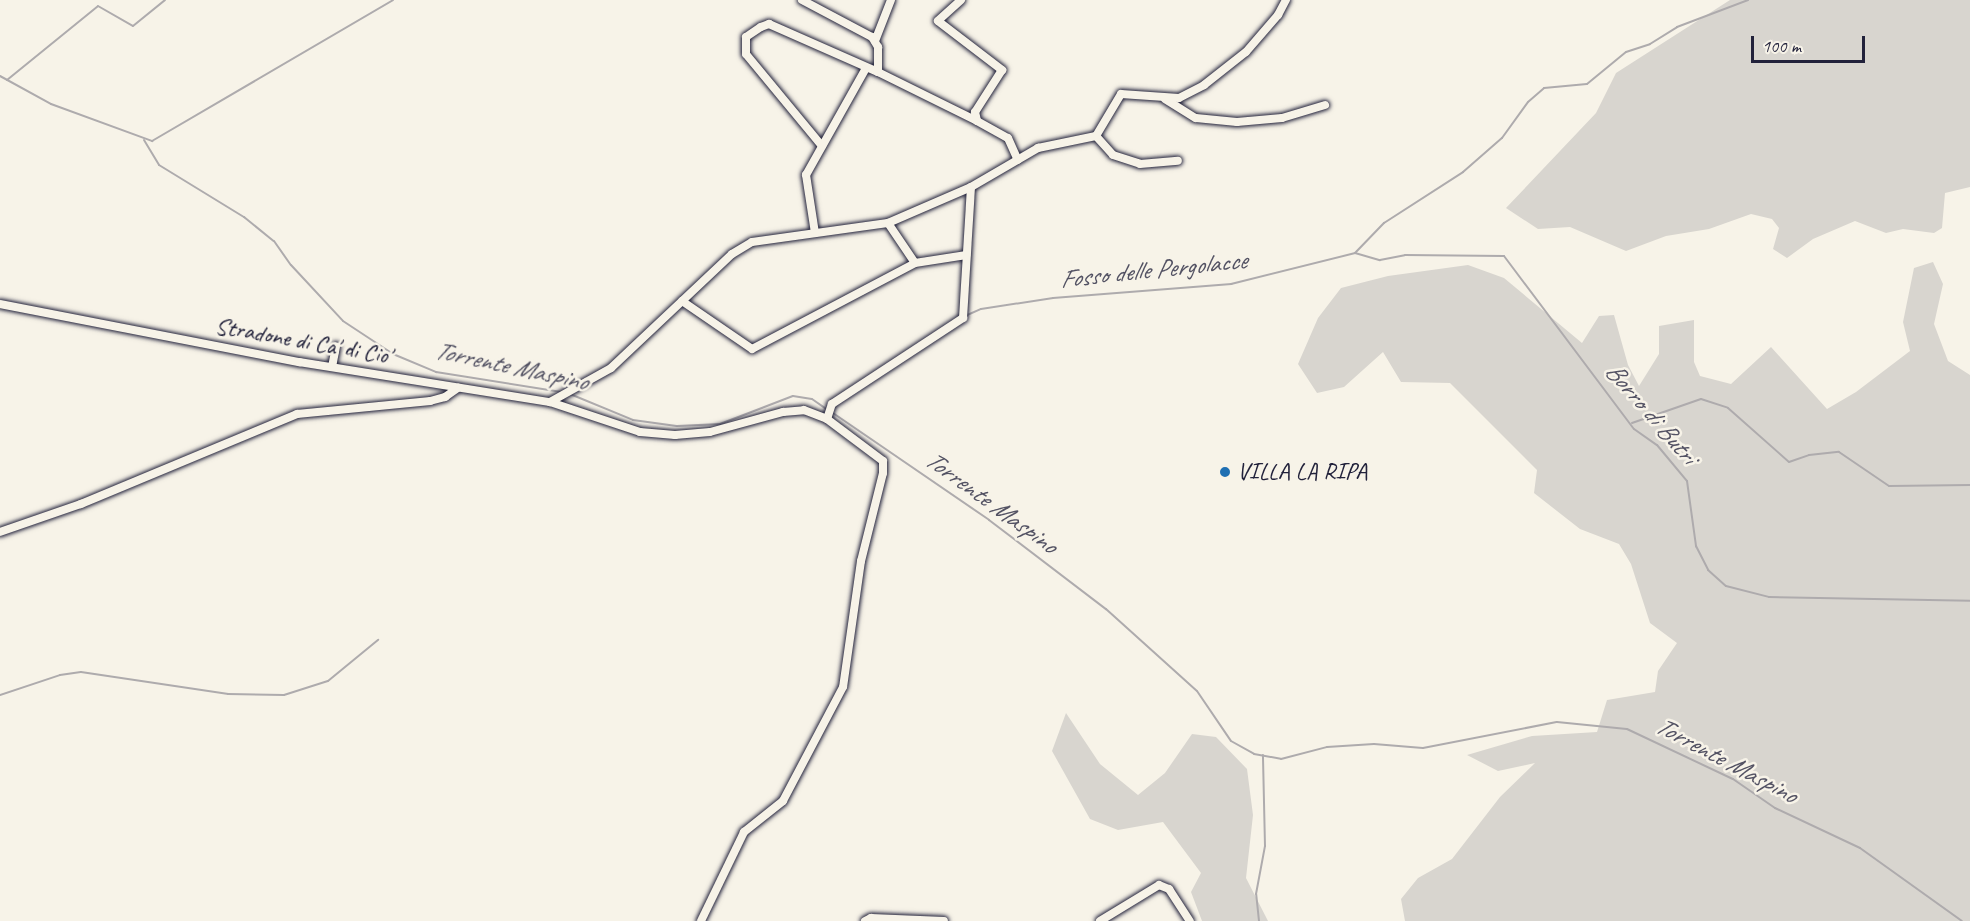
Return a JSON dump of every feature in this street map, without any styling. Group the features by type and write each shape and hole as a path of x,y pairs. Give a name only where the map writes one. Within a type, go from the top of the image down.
{"street":[{"path":"802,0 875,41"},
{"path":"878,72 875,41 891,0"},
{"path":"960,0 938,21 941,27 1002,70 975,112 977,121"},
{"path":"550,402 611,368 732,254 752,243 888,223 971,187 1038,148 1096,136 1121,94 1165,99 1179,98 1204,85 1246,52 1278,15 1286,0"},
{"path":"822,146 746,54 747,38 769,24 878,72 977,121 1008,138 1018,160"},
{"path":"814,233 806,175 866,68"},
{"path":"1165,99 1196,118 1237,122 1282,118 1325,105"},
{"path":"1096,136 1113,155 1140,164 1178,161"},
{"path":"701,921 744,832 783,801 843,687 861,561 883,473 883,461 827,419 832,404 963,318 971,187"},
{"path":"888,223 915,263"},
{"path":"682,301 752,349 915,263 966,255"},
{"name":"Stradone di Ca' di Cio'","path":"0,304 332,367 550,402 640,432 675,435 710,432 783,412 804,410 827,419"},
{"path":"332,367 336,346"},
{"path":"0,532 81,504 297,414 430,401 446,397 458,388"},
{"path":"1100,921 1159,885 1168,889 1190,921"},
{"path":"865,921 871,918 944,921"}],"shaded area":[{"path":"1730,0 1970,0 1970,187 1945,193 1942,228 1934,233 1903,229 1886,233 1855,221 1813,239 1787,258 1773,249 1779,228 1772,219 1751,214 1709,229 1666,236 1626,251 1570,227 1538,229 1506,208 1596,113 1616,73"},
{"path":"1933,262 1943,284 1934,324 1948,361 1970,375 1970,921 1405,921 1401,899 1418,878 1452,859 1500,797 1535,763 1498,771 1467,755 1532,736 1597,732 1607,700 1655,692 1658,671 1677,643 1650,623 1631,564 1619,544 1580,529 1534,493 1537,470 1450,383 1401,382 1383,352 1344,387 1317,393 1298,364 1318,318 1341,288 1388,276 1468,265 1504,278 1582,343 1599,316 1614,315 1628,365 1639,386 1659,354 1659,326 1694,320 1694,362 1700,376 1731,384 1771,347 1827,409 1856,392 1910,351 1903,322 1914,268"},
{"path":"1066,713 1100,764 1138,795 1165,773 1192,734 1216,737 1247,769 1253,815 1246,878 1268,921 1202,921 1191,892 1201,873 1163,822 1118,830 1090,819 1052,751"}],"waterway":[{"path":"7,80 98,6 133,26 165,0"},
{"path":"0,76 51,104 152,141 393,0"},
{"name":"Fosso delle Pergolacce","path":"965,316 981,309 1053,298 1231,284 1355,253 1384,223 1463,172 1502,138 1528,102 1544,88 1587,84 1626,52 1650,44 1677,27 1748,0"},
{"name":"Torrente Maspino","path":"144,140 159,165 244,217 274,241 291,265 343,321 393,354 436,372 561,392"},
{"name":"Borro di Butri","path":"1355,253 1380,260 1405,255 1504,256 1634,429 1657,445 1687,481 1696,546 1708,570 1726,586 1769,597 1970,601"},
{"name":"Torrente Maspino","path":"570,394 633,420 677,426 720,424 793,396 812,399 828,410"},
{"path":"1632,423 1701,399 1728,408 1789,462 1809,455 1839,452 1889,486 1970,485"},
{"name":"Torrente Maspino","path":"833,413 989,520 1106,609 1197,691 1231,741 1254,754 1281,759 1327,747 1374,744 1423,748 1557,722 1627,729 1733,779 1775,808 1860,848 1962,921"},
{"path":"0,695 60,675 81,672 228,694 284,695 328,681 378,640"},
{"path":"1259,921 1256,894 1265,846 1263,755"}],"place":[{"name":"VILLA LA RIPA","path":"1225,472"}]}
